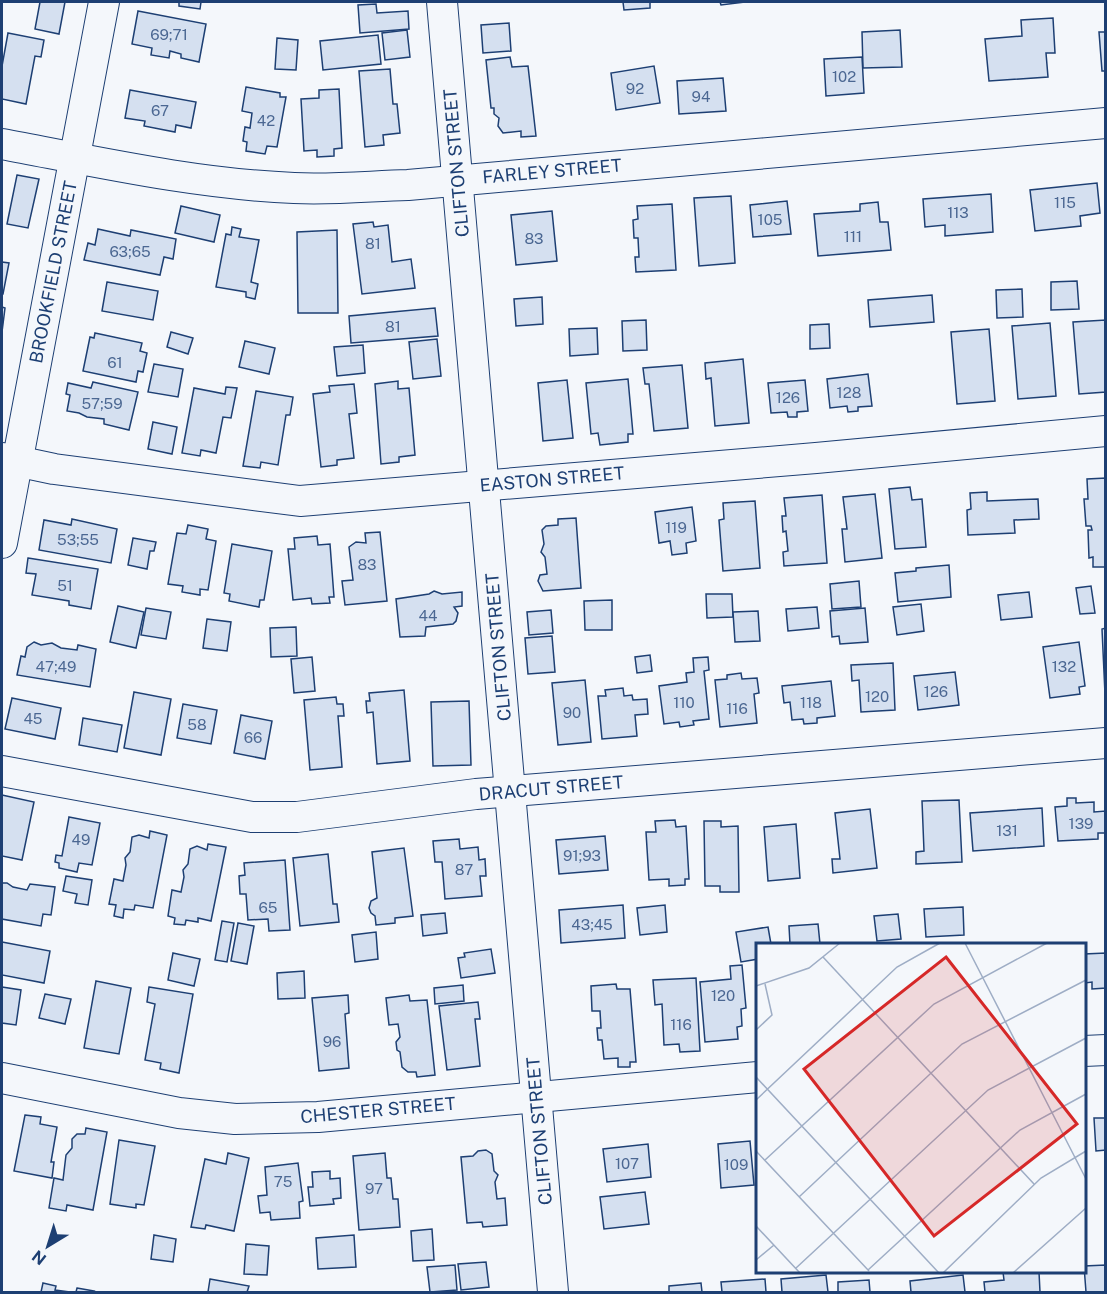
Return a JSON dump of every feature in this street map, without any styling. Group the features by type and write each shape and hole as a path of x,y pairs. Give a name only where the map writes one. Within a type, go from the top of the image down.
{"street":[{"name":"BROOKFIELD STREET","path":"2,543 9,459 74,158 104,2"},
{"name":"CLIFTON STREET","path":"442,2 553,1293"},
{"name":"FARLEY STREET","path":"2,144 147,171 245,184 296,188 408,185 1106,123"},
{"name":"EASTON STREET","path":"9,459 54,469 300,501 816,458 1106,431"},
{"name":"DRACUT STREET","path":"2,771 252,817 297,817 510,791 1106,743"},
{"path":"1086,1052 1106,1050"},
{"name":"CHESTER STREET","path":"2,1078 179,1113 235,1119 318,1117 756,1077"}],"building":[{"path":"40,2 65,2 59,34 35,29"},
{"path":"179,2 201,2 200,9 179,6"},
{"path":"623,2 650,2 650,8 624,10"},
{"path":"720,2 745,2 721,5"},
{"path":"376,4 377,13 408,11 409,29 360,33 358,5"},
{"path":"138,11 206,24 199,62 181,58 181,54 170,51 169,58 151,55 152,48 132,44"},
{"path":"1053,18 1055,53 1046,53 1048,77 989,81 985,39 1022,36 1021,20"},
{"path":"509,23 511,51 483,53 481,25"},
{"path":"407,30 410,57 385,60 382,33"},
{"path":"900,30 902,67 863,68 862,32"},
{"path":"1099,32 1106,32 1106,71 1102,71"},
{"path":"8,33 44,40 41,57 35,56 26,104 2,99 2,66"},
{"path":"378,35 381,64 323,70 320,41"},
{"path":"277,38 298,40 296,70 275,69"},
{"path":"510,57 512,67 528,66 536,136 521,137 521,131 503,133 498,126 499,118 494,114 494,108 491,108 486,60"},
{"path":"862,57 864,93 826,96 824,59"},
{"path":"654,66 660,103 616,110 611,73"},
{"path":"390,69 393,104 397,104 400,133 383,135 384,145 365,147 359,71"},
{"path":"723,78 726,111 679,114 677,81"},
{"path":"246,87 280,93 280,97 286,97 277,147 267,146 265,154 246,151 247,142 243,141 245,127 250,128 252,113 242,111"},
{"path":"339,89 342,148 334,149 334,156 317,157 317,150 304,151 301,99 319,98 319,90"},
{"path":"130,90 196,102 191,128 176,125 175,132 144,126 145,121 125,118"},
{"path":"17,175 39,179 28,228 7,224"},
{"path":"1097,183 1100,213 1080,216 1081,226 1035,231 1030,190"},
{"path":"991,194 993,232 945,236 945,225 925,227 923,199"},
{"path":"731,196 735,263 699,266 694,198"},
{"path":"787,201 791,234 753,237 750,205"},
{"path":"878,202 880,222 888,222 891,250 818,256 814,214 860,211 860,204"},
{"path":"672,204 676,270 636,272 635,257 639,257 638,238 634,238 633,220 638,219 637,206"},
{"path":"181,206 220,215 214,242 175,233"},
{"path":"552,211 557,261 516,265 511,215"},
{"path":"373,222 374,227 388,225 392,262 411,259 415,288 362,294 353,224"},
{"path":"232,227 241,229 239,237 259,240 251,282 258,284 255,299 246,297 246,292 216,287 226,234 231,235"},
{"path":"98,229 130,236 131,230 176,239 173,259 164,257 160,275 84,260 88,243 95,245"},
{"path":"337,230 338,313 298,313 297,232"},
{"path":"2,262 9,263 3,294 2,294"},
{"path":"1077,281 1079,309 1051,310 1051,282"},
{"path":"107,282 158,291 153,320 102,311"},
{"path":"1022,289 1023,317 997,318 996,290"},
{"path":"932,295 934,322 870,327 868,300"},
{"path":"542,297 543,324 516,326 514,299"},
{"path":"2,307 5,308 2,332"},
{"path":"435,308 438,336 351,343 349,316"},
{"path":"646,320 647,350 623,351 622,321"},
{"path":"1106,320 1106,392 1079,394 1073,322"},
{"path":"1050,323 1056,396 1018,399 1012,326"},
{"path":"829,324 830,348 810,349 810,325"},
{"path":"597,328 598,354 570,356 569,329"},
{"path":"989,329 995,401 957,404 951,332"},
{"path":"171,332 193,338 188,354 167,347"},
{"path":"95,333 142,343 140,351 147,353 143,372 138,371 136,382 83,371 90,337 94,338"},
{"path":"437,339 441,376 413,379 409,342"},
{"path":"245,341 275,348 269,374 239,367"},
{"path":"363,345 365,373 337,376 334,347"},
{"path":"743,359 749,423 715,426 711,378 706,379 705,363"},
{"path":"154,364 183,369 178,397 148,392"},
{"path":"682,365 688,428 654,431 649,384 645,384 643,368"},
{"path":"868,374 872,406 858,407 858,411 848,412 847,406 830,408 827,379"},
{"path":"628,379 633,434 628,434 628,442 600,445 598,433 591,434 586,383"},
{"path":"567,380 573,438 543,441 538,383"},
{"path":"805,380 808,411 797,412 797,417 788,417 787,412 771,413 768,383"},
{"path":"398,381 398,389 409,388 415,455 399,457 399,462 381,464 375,384"},
{"path":"93,382 138,392 129,430 104,424 104,419 67,411 70,395 66,394 68,383 91,388"},
{"path":"354,384 357,413 349,414 354,458 337,460 337,465 321,467 313,394 330,392 329,386"},
{"path":"226,387 237,388 231,418 223,417 216,453 201,450 200,456 182,453 194,388 225,394"},
{"path":"256,391 293,397 290,415 286,415 278,465 261,462 260,468 243,466"},
{"path":"153,422 177,427 172,454 148,449"},
{"path":"1106,478 1106,567 1093,567 1093,557 1089,558 1088,530 1092,530 1091,526 1086,526 1084,499 1088,499 1087,479"},
{"path":"910,487 912,500 922,499 926,547 895,549 889,489"},
{"path":"987,492 987,501 1038,499 1039,519 1014,520 1015,533 968,535 967,510 971,509 970,493"},
{"path":"875,494 882,558 845,562 842,529 847,529 843,497"},
{"path":"822,495 827,563 784,566 783,552 788,551 786,531 783,532 782,516 786,516 784,498"},
{"path":"755,501 760,568 723,571 719,520 724,519 723,503"},
{"path":"692,507 696,541 686,543 687,553 672,555 670,541 659,543 655,512"},
{"path":"576,518 581,588 543,591 538,581 540,575 547,574 545,557 541,552 544,544 542,530 546,526 558,525 558,519"},
{"path":"72,519 117,529 111,563 39,550 44,520 71,525"},
{"path":"188,525 208,529 206,539 216,541 208,590 200,589 200,595 182,592 183,586 168,584 177,533 186,534"},
{"path":"380,532 387,601 345,605 342,581 353,580 349,547 356,542 366,543 365,533"},
{"path":"317,536 318,545 330,544 334,597 329,597 330,603 312,604 311,598 293,600 288,549 295,549 294,538"},
{"path":"133,538 156,542 154,551 150,551 147,569 128,565"},
{"path":"232,544 272,551 264,600 260,600 259,607 229,601 230,594 224,593"},
{"path":"28,558 98,569 91,609 69,605 69,601 32,595 36,574 26,573"},
{"path":"949,565 951,597 898,602 895,573 916,571 916,568"},
{"path":"859,581 861,607 832,609 830,584"},
{"path":"1091,586 1095,613 1080,614 1076,588"},
{"path":"434,591 442,594 462,592 462,606 454,607 458,613 456,621 453,624 426,627 425,636 400,637 396,599 429,594"},
{"path":"1029,592 1032,617 1001,620 998,595"},
{"path":"706,594 732,594 733,617 707,618"},
{"path":"612,600 612,630 585,630 584,601"},
{"path":"921,604 924,631 897,635 893,607"},
{"path":"118,606 144,612 136,648 110,642"},
{"path":"817,607 819,628 788,631 786,609"},
{"path":"146,608 171,612 166,639 141,635"},
{"path":"865,608 868,642 840,644 839,636 832,637 830,611"},
{"path":"551,610 553,633 529,635 527,612"},
{"path":"758,611 760,641 735,642 733,612"},
{"path":"207,619 231,622 227,651 203,648"},
{"path":"296,627 297,656 271,657 270,628"},
{"path":"1106,628 1106,694 1105,694 1102,629"},
{"path":"552,636 555,672 528,674 525,638"},
{"path":"34,642 41,645 52,643 61,648 77,650 78,645 96,649 90,687 17,675 21,656 25,657 27,647"},
{"path":"1079,642 1085,686 1079,687 1080,694 1050,698 1043,647"},
{"path":"650,655 652,671 637,673 635,657"},
{"path":"312,657 315,691 294,693 291,659"},
{"path":"708,657 709,670 704,671 709,719 693,721 694,725 680,727 679,722 664,724 659,686 687,682 686,673 694,672 693,658"},
{"path":"893,663 895,710 861,712 859,680 852,681 851,665"},
{"path":"955,672 959,705 918,710 914,676"},
{"path":"741,673 742,679 757,678 759,693 754,694 757,723 720,727 715,680 727,679 727,675"},
{"path":"585,680 591,742 558,745 552,683"},
{"path":"831,681 835,716 817,718 817,723 804,724 803,719 792,720 790,702 784,703 782,686"},
{"path":"623,688 624,696 632,695 633,700 647,699 648,714 635,715 637,736 602,739 598,696 606,696 605,690"},
{"path":"404,690 410,761 377,764 373,712 367,713 366,701 370,701 369,693"},
{"path":"134,692 171,699 161,755 124,748"},
{"path":"336,697 337,704 343,704 344,716 338,716 342,767 310,770 304,700"},
{"path":"12,698 61,708 55,739 5,729"},
{"path":"469,701 471,765 433,766 431,702"},
{"path":"183,704 217,710 211,744 177,738"},
{"path":"241,715 272,721 265,759 234,753"},
{"path":"83,718 122,725 117,752 79,745"},
{"path":"2,795 34,802 22,860 2,856"},
{"path":"1067,798 1076,798 1076,803 1094,802 1094,812 1106,811 1106,833 1098,833 1098,839 1058,841 1055,807 1067,806"},
{"path":"959,800 962,862 916,864 916,852 924,851 922,801"},
{"path":"1042,808 1044,846 973,851 970,813"},
{"path":"870,809 877,868 833,873 832,859 840,859 835,813"},
{"path":"69,817 100,823 92,865 79,863 77,872 59,868 59,863 55,862 56,855 62,856"},
{"path":"675,820 676,827 686,826 689,879 685,879 685,885 669,886 669,879 649,880 646,832 656,832 655,821"},
{"path":"704,821 721,821 721,827 738,826 739,892 720,892 720,886 705,886"},
{"path":"796,824 800,878 768,881 764,827"},
{"path":"150,831 167,835 153,908 135,905 134,910 124,909 123,918 114,916 116,905 109,904 114,879 123,881 125,858 130,852 132,837 139,835 149,838"},
{"path":"605,836 608,870 559,874 556,840"},
{"path":"459,839 460,849 478,847 479,860 485,859 486,876 480,876 482,896 445,899 442,862 435,862 433,841"},
{"path":"208,844 226,847 211,921 198,918 198,922 186,920 185,925 174,924 175,918 168,916 172,890 181,892 183,870 188,864 190,849 197,846 207,850"},
{"path":"404,848 413,916 395,918 395,923 376,925 375,916 369,908 371,901 377,898 372,852"},
{"path":"328,854 333,904 337,904 339,922 300,926 293,858"},
{"path":"285,860 290,930 269,931 268,919 248,920 246,894 240,894 239,876 245,875 244,863"},
{"path":"66,876 92,880 88,905 75,903 77,894 63,891"},
{"path":"2,883 27,890 30,884 55,887 51,915 43,914 41,926 2,919"},
{"path":"623,905 625,938 561,943 559,910"},
{"path":"665,905 667,932 640,935 637,908"},
{"path":"963,907 964,935 926,937 924,909"},
{"path":"445,913 447,933 423,936 421,915"},
{"path":"898,914 901,939 877,941 874,916"},
{"path":"222,921 234,923 227,962 215,960"},
{"path":"238,923 254,926 247,964 231,961"},
{"path":"818,924 820,943 790,943 789,926"},
{"path":"768,927 771,943 756,943 756,959 741,962 736,932"},
{"path":"376,932 378,959 355,962 352,935"},
{"path":"2,942 50,951 44,983 2,975"},
{"path":"491,949 495,973 461,978 458,958 465,957 464,953"},
{"path":"173,953 200,959 194,986 168,980"},
{"path":"1106,953 1106,988 1092,989 1092,982 1086,983 1086,954"},
{"path":"742,965 746,1008 741,1009 742,1026 737,1027 738,1039 705,1042 700,982 731,979 730,966"},
{"path":"304,971 305,998 278,999 277,973"},
{"path":"696,978 700,1051 680,1052 679,1044 664,1045 662,1004 655,1005 653,980"},
{"path":"96,981 131,988 119,1054 84,1048"},
{"path":"616,984 617,989 630,989 636,1062 630,1062 630,1067 618,1067 618,1058 604,1059 602,1040 598,1040 597,1028 601,1028 600,1011 592,1011 591,986"},
{"path":"463,985 464,1001 435,1004 434,988"},
{"path":"2,987 21,990 16,1025 2,1023"},
{"path":"149,987 193,994 179,1073 160,1069 161,1063 145,1060 155,1004 147,1002"},
{"path":"45,994 71,999 65,1024 39,1018"},
{"path":"348,995 349,1013 345,1014 349,1068 319,1071 312,998"},
{"path":"409,995 410,1001 427,1000 435,1075 417,1077 416,1072 408,1072 402,1067 396,1042 400,1037 398,1024 389,1025 386,998"},
{"path":"478,1002 480,1019 475,1019 480,1066 447,1070 439,1006"},
{"path":"25,1115 41,1117 40,1124 57,1127 51,1162 54,1162 52,1178 14,1171"},
{"path":"1094,1118 1106,1118 1106,1150 1096,1151"},
{"path":"86,1128 107,1132 93,1210 67,1205 66,1211 49,1208 54,1178 63,1180 66,1155 72,1148 72,1139 77,1134 85,1134"},
{"path":"119,1140 155,1146 144,1205 136,1204 136,1208 110,1204"},
{"path":"750,1141 754,1185 721,1188 718,1144"},
{"path":"648,1144 651,1177 607,1182 603,1149"},
{"path":"486,1150 492,1154 494,1171 498,1175 495,1182 497,1199 505,1198 507,1225 483,1227 482,1222 467,1223 461,1157 473,1156 478,1151"},
{"path":"228,1153 249,1158 234,1231 206,1225 205,1229 191,1227 205,1159 226,1164"},
{"path":"385,1153 387,1178 391,1178 393,1199 398,1199 400,1227 359,1230 353,1156"},
{"path":"298,1163 303,1201 299,1202 300,1218 271,1220 270,1212 260,1213 258,1196 267,1195 265,1167"},
{"path":"330,1171 330,1179 340,1178 341,1198 333,1199 334,1204 310,1206 308,1187 313,1187 312,1172"},
{"path":"645,1192 649,1224 604,1229 600,1197"},
{"path":"432,1229 434,1260 413,1261 411,1231"},
{"path":"154,1235 176,1239 173,1262 151,1259"},
{"path":"354,1235 356,1267 318,1269 316,1238"},
{"path":"246,1244 269,1246 267,1275 244,1274"},
{"path":"486,1262 489,1287 461,1290 458,1264"},
{"path":"455,1265 457,1290 430,1292 427,1267"},
{"path":"1106,1265 1106,1292 1086,1292 1086,1266"},
{"path":"1003,1273 1039,1273 1040,1292 985,1292 984,1282 1004,1280"},
{"path":"826,1275 828,1292 782,1292 781,1279"},
{"path":"963,1275 965,1292 911,1292 910,1281"},
{"path":"210,1279 249,1286 247,1292 208,1292"},
{"path":"765,1279 766,1292 722,1292 721,1282"},
{"path":"869,1280 870,1292 838,1292 838,1282"},
{"path":"43,1283 56,1286 55,1290 70,1292 41,1292"},
{"path":"701,1283 702,1292 669,1292 669,1286"},
{"path":"77,1288 94,1291 76,1292"}]}
